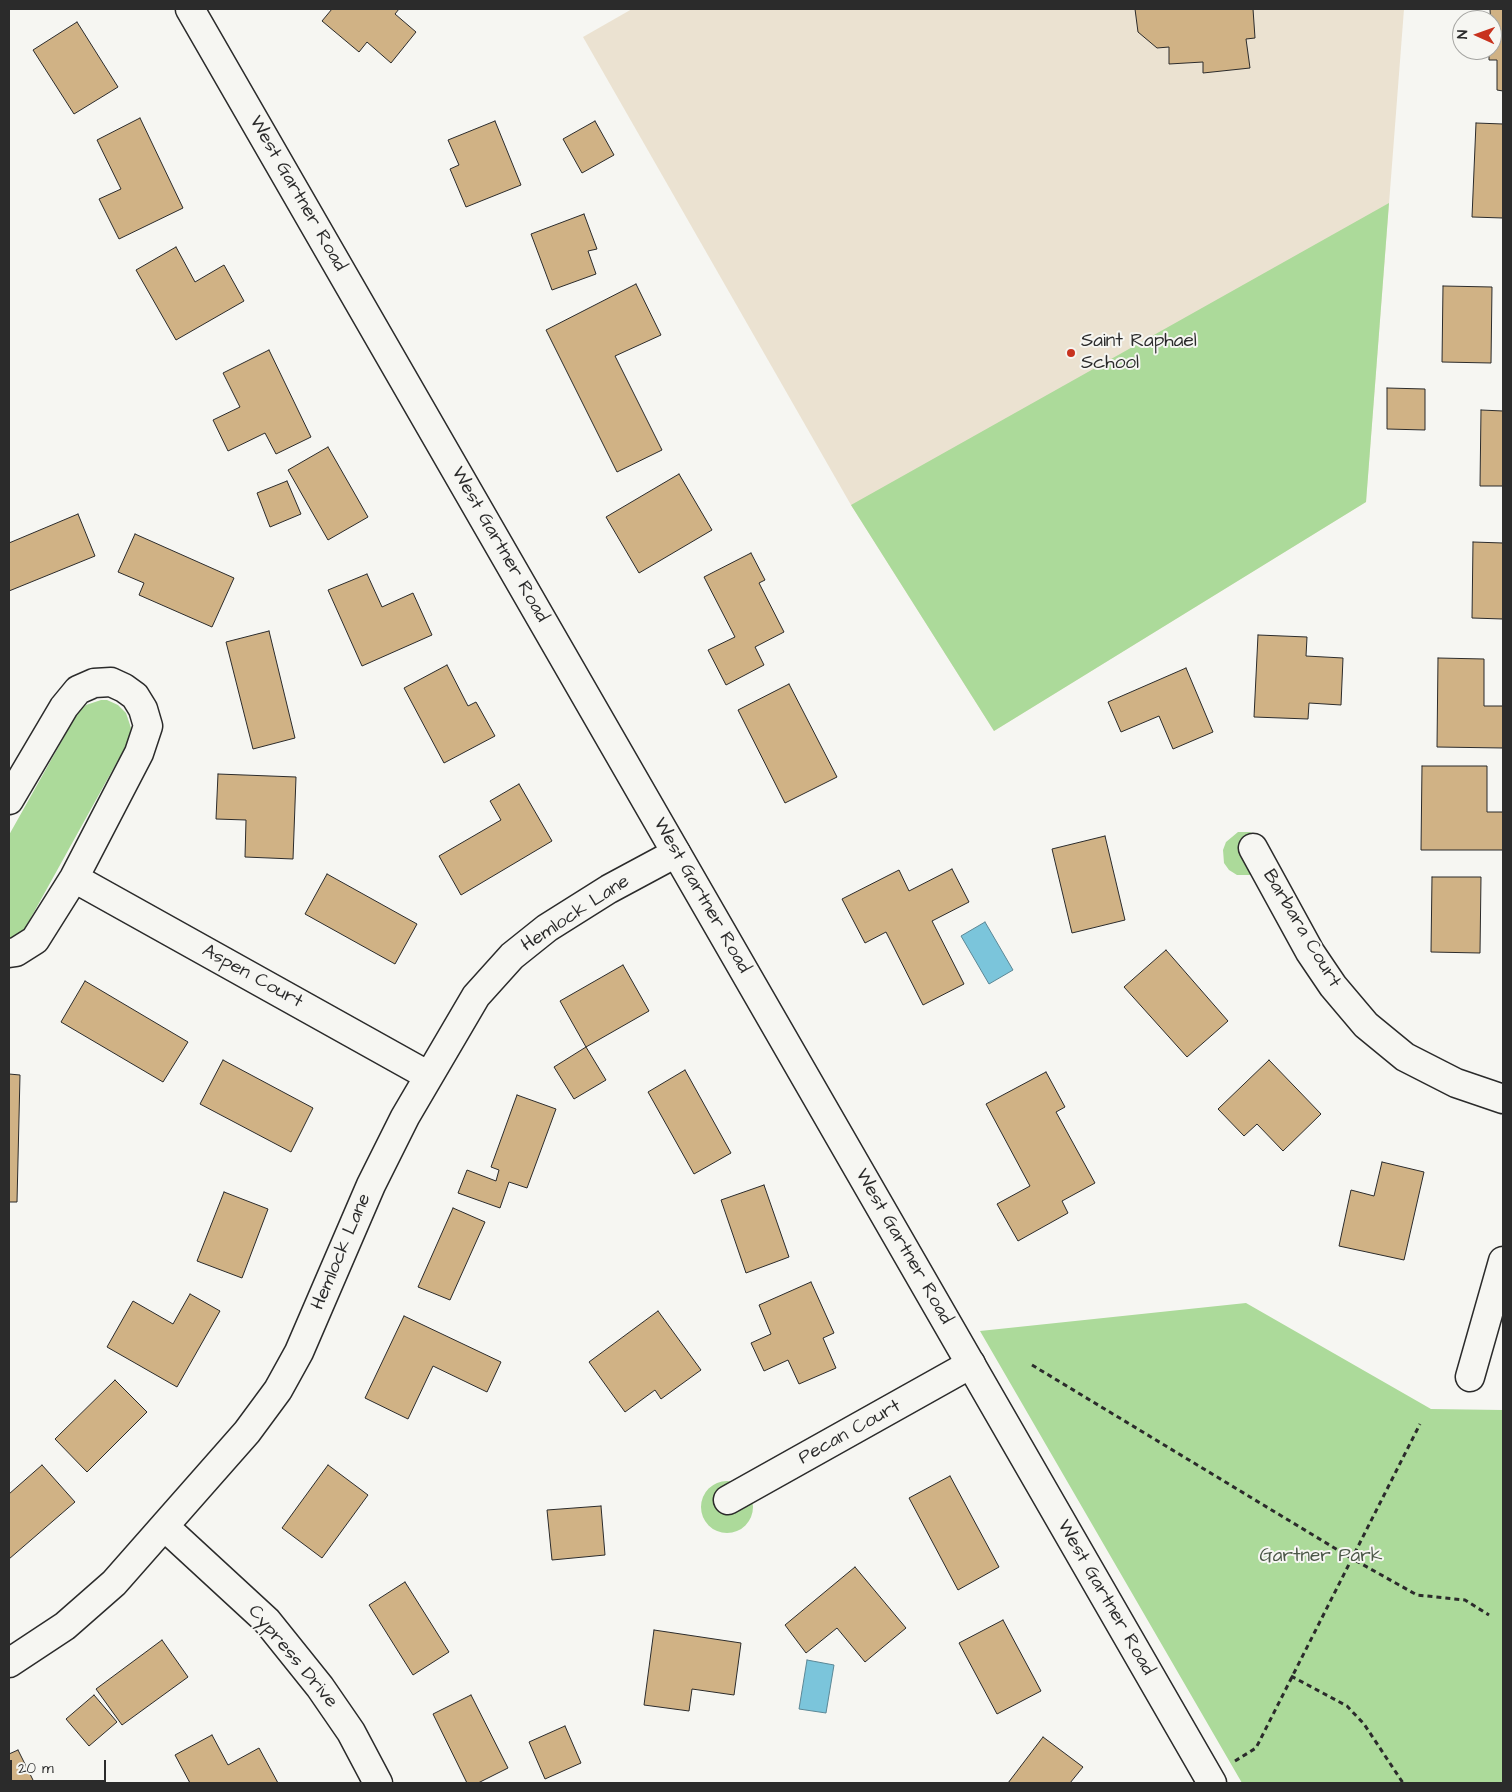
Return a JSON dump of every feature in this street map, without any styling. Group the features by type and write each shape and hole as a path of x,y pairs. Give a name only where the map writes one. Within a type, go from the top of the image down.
{"street":[{"name":"West Gartner Road","path":"190,9 971,1364 1221,1774"},
{"path":"9,800 64,707 78,690 94,683 111,682 135,696 143,710 148,726 146,737 139,753 74,878 35,940 16,952 9,953"},
{"name":"Barbara Court","path":"1253,848 1310,952 1333,986 1366,1024 1405,1057 1456,1083 1503,1099"},
{"name":"Hemlock Lane","path":"9,1662 64,1626 114,1582 165,1527 247,1432 278,1390 299,1352 371,1185 405,1117 476,996 512,956 555,923 609,889 676,854"},
{"name":"Aspen Court","path":"74,878 429,1076"},
{"path":"1470,1377 1503,1261"},
{"name":"Pecan Court","path":"728,1500 971,1364"},
{"name":"Cypress Drive","path":"165,1527 267,1621 320,1686 351,1732 378,1783"}],"path":[{"path":"1032,1365 1351,1558 1417,1595 1464,1600 1489,1615"},
{"path":"1221,1774 1256,1748 1420,1424"},
{"path":"1291,1676 1347,1706 1364,1724 1403,1783"}],"shaded area":[{"name":"Saint Raphael School","path":"632,9 1404,9 1366,502 994,731 851,505 583,37"}],"green space":[{"path":"1389,203 1366,502 994,731 851,505"},
{"path":"107,700 118,705 126,713 131,728 128,742 23,932 9,941 9,835 78,712 86,705"},
{"path":"1238,832 1250,832 1261,837 1253,875 1237,875 1229,870 1224,863 1223,850 1226,842"},
{"name":"Gartner Park","path":"1246,1303 1431,1409 1503,1410 1503,1783 1242,1783 980,1331"},
{"path":"727,1481 741,1485 749,1493 753,1507 749,1521 741,1529 727,1533 713,1529 705,1521 701,1507 705,1493 713,1485"}],"water":[{"path":"985,922 1013,970 989,984 961,936"},
{"path":"807,1660 834,1665 826,1713 799,1709"}],"building":[{"path":"332,9 399,9 395,14 416,32 391,63 367,42 359,52 322,21"},
{"path":"1135,9 1253,9 1255,38 1246,39 1250,68 1203,73 1203,62 1169,64 1169,47 1157,48 1138,32"},
{"path":"1503,9 1503,91 1497,90 1497,60 1502,60 1502,10 1490,10"},
{"path":"77,22 118,87 74,114 33,50"},
{"path":"140,118 183,208 119,239 99,199 121,189 97,140"},
{"path":"495,121 521,185 466,207 450,169 459,165 448,140"},
{"path":"595,121 614,155 582,173 563,139"},
{"path":"1476,123 1503,124 1503,218 1472,217"},
{"path":"584,214 597,249 588,251 596,274 552,290 531,234"},
{"path":"176,247 195,282 224,265 244,301 176,340 136,270"},
{"path":"636,284 661,335 615,356 662,450 617,472 546,330"},
{"path":"1443,286 1492,287 1491,363 1442,362"},
{"path":"269,350 311,437 276,454 265,433 228,451 213,420 240,407 223,373"},
{"path":"1387,388 1425,389 1425,430 1387,429"},
{"path":"1481,410 1503,411 1503,486 1480,486"},
{"path":"328,447 368,517 328,540 288,470"},
{"path":"679,474 712,530 639,573 606,517"},
{"path":"287,481 301,514 270,527 257,493"},
{"path":"78,514 95,556 9,591 9,543"},
{"path":"135,534 234,578 212,627 139,595 144,583 118,572"},
{"path":"1473,542 1503,543 1503,619 1472,618"},
{"path":"751,553 765,580 759,583 784,632 755,647 764,665 726,685 708,650 735,637 704,577"},
{"path":"367,574 382,607 413,593 432,635 362,666 328,590"},
{"path":"269,631 295,738 253,749 226,642"},
{"path":"1258,635 1307,637 1306,656 1343,658 1341,705 1309,703 1308,719 1254,717"},
{"path":"1438,658 1484,659 1484,706 1503,706 1503,748 1437,747"},
{"path":"447,665 468,706 476,702 495,736 444,763 404,688"},
{"path":"1186,668 1213,732 1173,749 1159,716 1121,732 1108,702"},
{"path":"789,684 837,777 785,803 738,710"},
{"path":"1422,766 1487,766 1487,812 1503,812 1503,850 1421,850"},
{"path":"218,774 296,777 293,859 245,857 246,820 216,819"},
{"path":"519,784 552,841 461,895 439,856 501,820 490,801"},
{"path":"1105,836 1125,920 1072,933 1052,849"},
{"path":"952,869 969,902 932,921 964,984 923,1005 886,932 865,943 842,899 899,870 909,891"},
{"path":"327,874 417,924 395,964 305,914"},
{"path":"1432,877 1481,877 1480,953 1431,952"},
{"path":"1166,950 1228,1021 1187,1057 1124,987"},
{"path":"623,965 649,1011 586,1047 560,1001"},
{"path":"85,981 188,1042 163,1082 61,1022"},
{"path":"586,1047 606,1080 574,1099 554,1067"},
{"path":"223,1060 313,1108 291,1152 200,1104"},
{"path":"1269,1060 1321,1114 1283,1151 1257,1124 1244,1136 1218,1109"},
{"path":"685,1070 731,1153 694,1174 648,1092"},
{"path":"1046,1072 1065,1107 1056,1112 1095,1183 1062,1201 1068,1213 1018,1241 997,1204 1030,1186 986,1104"},
{"path":"9,1074 20,1075 17,1202 9,1202"},
{"path":"517,1095 556,1109 527,1188 509,1182 500,1208 458,1193 467,1170 496,1181 499,1170 491,1167"},
{"path":"1382,1162 1424,1172 1404,1260 1339,1246 1351,1190 1374,1196"},
{"path":"764,1185 789,1257 746,1273 721,1200"},
{"path":"224,1192 268,1209 242,1278 197,1261"},
{"path":"453,1208 485,1222 450,1300 418,1287"},
{"path":"811,1282 834,1333 823,1338 836,1368 799,1384 788,1360 764,1371 751,1343 771,1334 759,1305"},
{"path":"190,1294 220,1311 177,1387 107,1347 133,1301 173,1324"},
{"path":"658,1311 701,1370 661,1399 655,1390 625,1412 589,1362"},
{"path":"404,1316 501,1362 487,1392 433,1366 408,1419 365,1398"},
{"path":"115,1380 147,1412 87,1472 55,1439"},
{"path":"42,1465 75,1502 9,1559 9,1494"},
{"path":"328,1465 368,1495 322,1558 282,1528"},
{"path":"950,1476 999,1567 958,1590 909,1498"},
{"path":"601,1506 605,1555 552,1560 547,1510"},
{"path":"855,1567 906,1628 865,1662 837,1628 806,1653 785,1625"},
{"path":"405,1582 449,1652 413,1675 369,1605"},
{"path":"1003,1620 1041,1691 997,1714 959,1643"},
{"path":"654,1630 741,1643 734,1695 692,1689 689,1711 644,1705"},
{"path":"162,1640 188,1677 122,1725 96,1689"},
{"path":"94,1695 117,1722 89,1746 66,1719"},
{"path":"471,1695 508,1768 478,1783 467,1783 433,1714"},
{"path":"565,1726 581,1763 545,1779 529,1742"},
{"path":"212,1735 228,1765 259,1748 278,1783 190,1783 175,1755"},
{"path":"1043,1737 1083,1767 1070,1783 1008,1783"},
{"path":"18,1750 34,1782 32,1783 9,1783 9,1754"}],"place":[{"name":"Saint Raphael School","path":"1071,353"}]}
